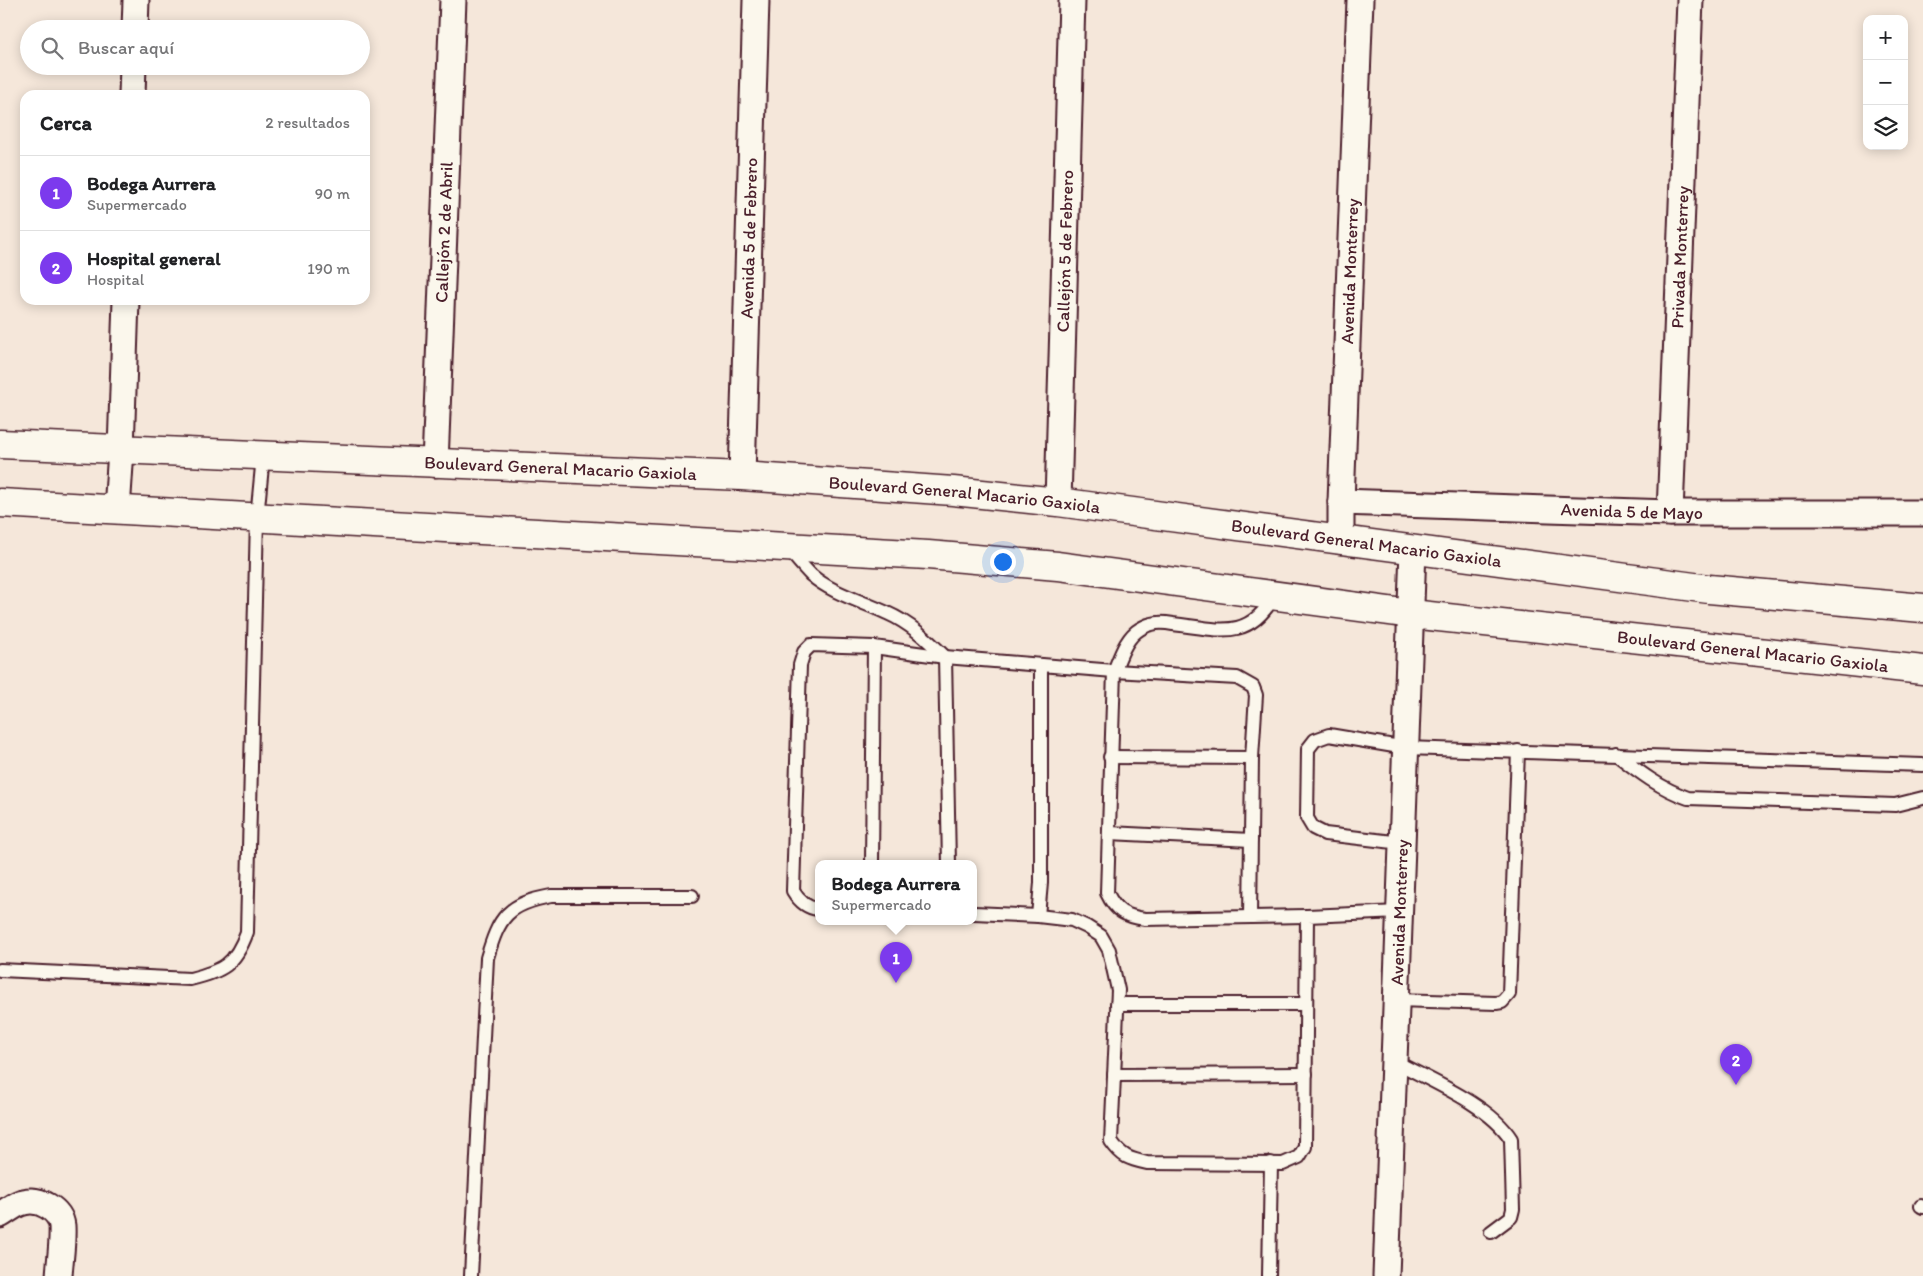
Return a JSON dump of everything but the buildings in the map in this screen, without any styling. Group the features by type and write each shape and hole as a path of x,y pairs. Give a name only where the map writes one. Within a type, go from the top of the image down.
{"main road":[{"name":"Boulevard General Macario Gaxiola","path":"0,444 742,476 953,491 1058,502 1709,589 1923,608"},
{"name":"Boulevard General Macario Gaxiola","path":"0,503 928,555 1058,566 1411,614 1923,670"}],"street":[{"path":"135,20 136,0"},
{"name":"Callejón 2 de Abril","path":"435,464 453,0"},
{"name":"Avenida 5 de Febrero","path":"742,476 756,0"},
{"name":"Callejón 5 de Febrero","path":"1058,502 1072,0"},
{"name":"Avenida Monterrey","path":"1342,541 1360,0"},
{"name":"Privada Monterrey","path":"1670,513 1690,0"},
{"path":"132,90 133,75"},
{"path":"117,510 126,305"},
{"name":"Avenida 5 de Mayo","path":"1342,502 1670,513 1923,513"},
{"name":"Avenida Monterrey","path":"1386,1276 1413,550"},
{"path":"0,1214 23,1202 36,1201 48,1206 56,1214 62,1224 59,1276"}],"lane":[{"path":"0,970 190,979 211,974 225,966 240,951 247,932 258,518 263,456"},
{"path":"786,547 811,575 835,590 904,622 929,641 945,658 949,860"},
{"path":"1274,596 1262,614 1242,627 1230,630 1160,622 1139,629 1129,639 1114,671 1107,893 1117,909 1129,917 1145,919 1400,912"},
{"path":"815,908 799,902 793,891 800,665 804,652 811,645 874,646 945,658 1237,678 1253,687 1256,695 1252,758 1250,917"},
{"path":"872,860 874,646"},
{"path":"1038,916 1041,883 1041,665"},
{"path":"1402,843 1325,834 1314,828 1307,818 1308,748 1315,740 1330,735 1406,748 1923,766"},
{"path":"1396,1000 1502,1002 1509,994 1518,751"},
{"path":"1616,754 1670,792 1688,798 1895,805 1923,798"},
{"path":"1110,757 1252,758"},
{"path":"1109,832 1251,840"},
{"path":"471,1276 487,958 498,927 506,914 528,900 550,896 692,896"},
{"path":"977,913 1038,916 1072,920 1088,927 1101,936 1113,961 1118,990 1111,1141 1119,1153 1130,1159 1147,1163 1283,1164 1299,1157 1306,1147 1307,916"},
{"path":"1117,1004 1306,1004"},
{"path":"1394,1061 1479,1107 1506,1129 1511,1139 1514,1209 1511,1217 1491,1232"},
{"path":"1114,1075 1306,1074"},
{"path":"1269,1276 1271,1163"}],"place":[{"name":"Bodega Aurrera","path":"896,983"},
{"name":"Hospital general","path":"1736,1085"}]}
